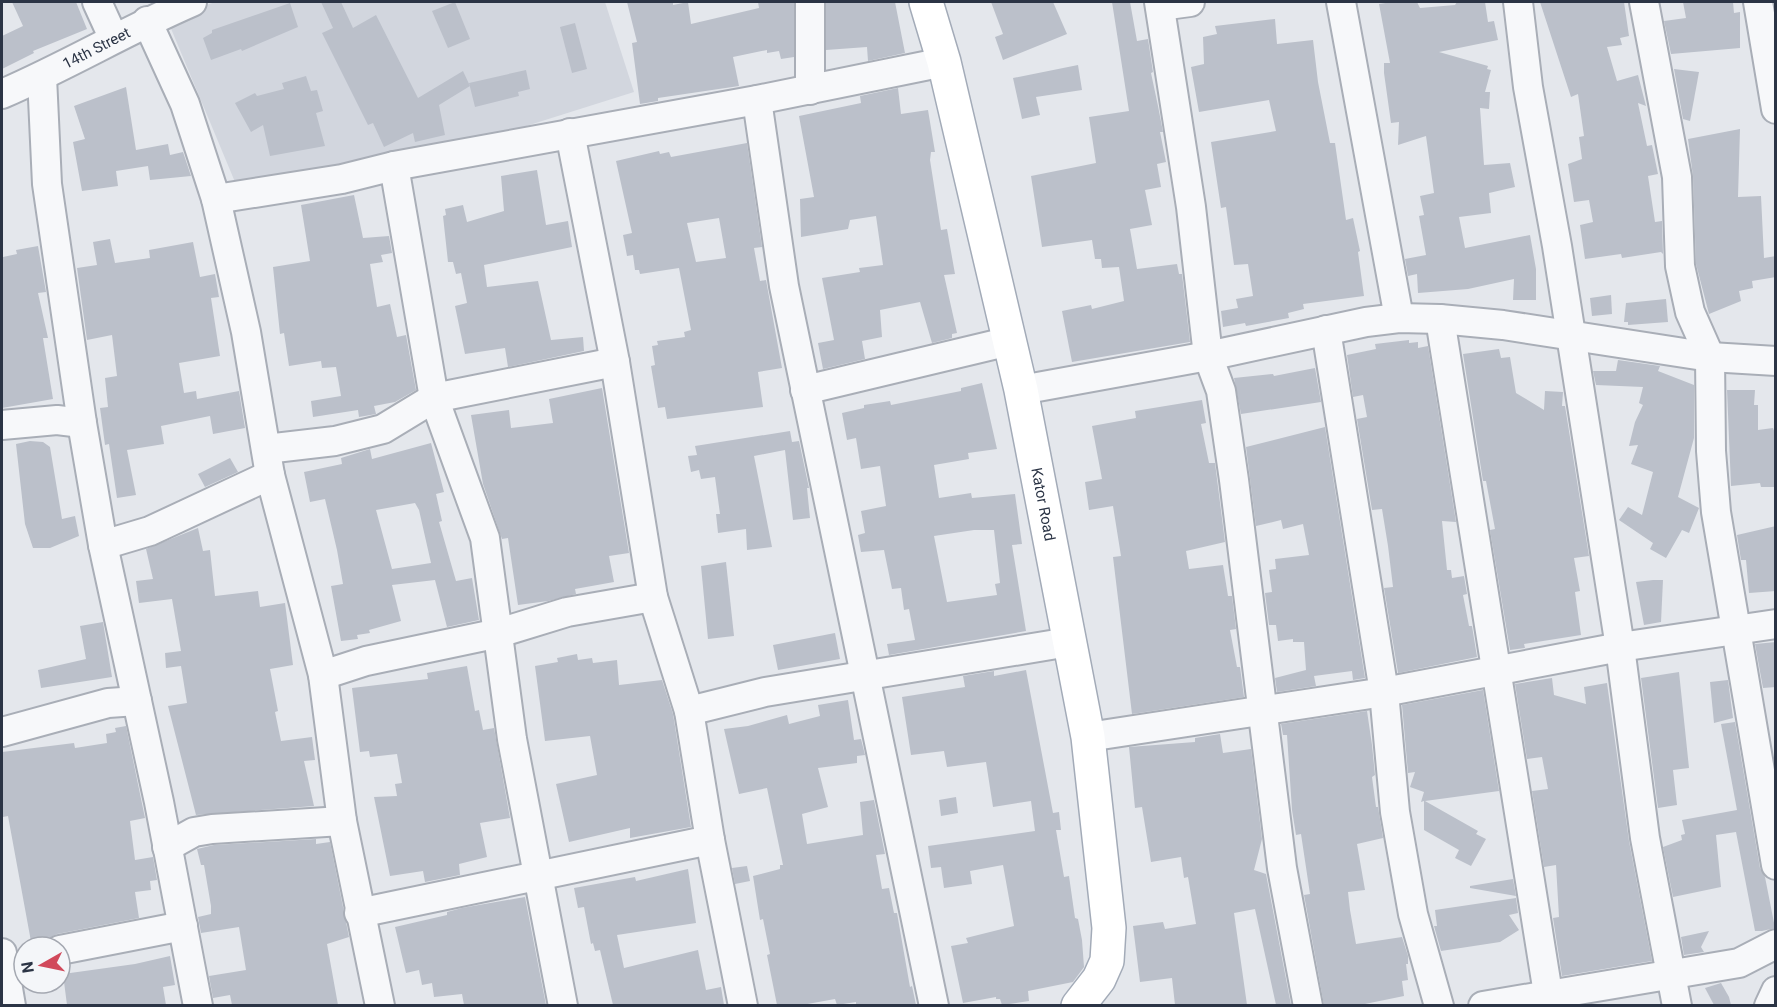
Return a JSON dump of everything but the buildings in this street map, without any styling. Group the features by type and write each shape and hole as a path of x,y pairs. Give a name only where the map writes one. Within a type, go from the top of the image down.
{"main road":[{"name":"Kator Road","path":"926,2 944,62 1021,390 1088,736 1109,928 1107,961 1085,1003"}],"street":[{"path":"97,2 113,37"},
{"name":"14th Street","path":"2,94 42,77 113,37 192,2"},
{"path":"810,2 810,90"},
{"path":"1190,2 1160,4 1191,207 1208,356 1221,391 1288,905 1308,1005"},
{"path":"1341,2 1399,318"},
{"path":"1518,2 1528,87 1557,246 1620,647 1645,838 1677,1005"},
{"path":"1644,2 1677,177 1680,266 1690,312 1710,357 1711,451 1716,512 1776,865"},
{"path":"1758,2 1776,110"},
{"path":"147,21 185,104 216,199 246,332 268,462 323,675 342,821 380,1005"},
{"path":"216,199 342,179 394,166 810,90 944,62"},
{"path":"42,77 47,184 82,423 103,545 198,1005"},
{"path":"757,100 782,275 934,1005"},
{"path":"570,133 615,362 653,597 689,711 710,840 743,1005"},
{"path":"394,166 434,398 484,537 512,739 562,1005"},
{"path":"1021,390 1208,356 1326,330 1399,318 1440,319 1710,357 1776,361"},
{"path":"1440,319 1549,1000"},
{"path":"1326,330 1384,692 1395,812 1413,914 1439,1005"},
{"path":"805,390 1010,342"},
{"path":"103,545 150,531 268,462 383,429 434,398 615,362"},
{"path":"2,424 57,420 82,423"},
{"path":"323,675 366,661 499,633 567,612 653,597"},
{"path":"1088,736 1384,692 1620,647 1776,624"},
{"path":"689,711 765,692 1069,642"},
{"path":"2,732 108,703 137,701"},
{"path":"167,847 194,832 212,829 342,821"},
{"path":"360,913 710,840"},
{"path":"72,949 183,926"},
{"path":"1482,1005 1549,1000 1671,973 1738,963 1776,944"},
{"path":"8,959 11,1005"},
{"path":"1769,1005 1776,992"}],"shaded area":[{"path":"215,2 605,2 634,92 479,141 235,182 167,19"}]}
